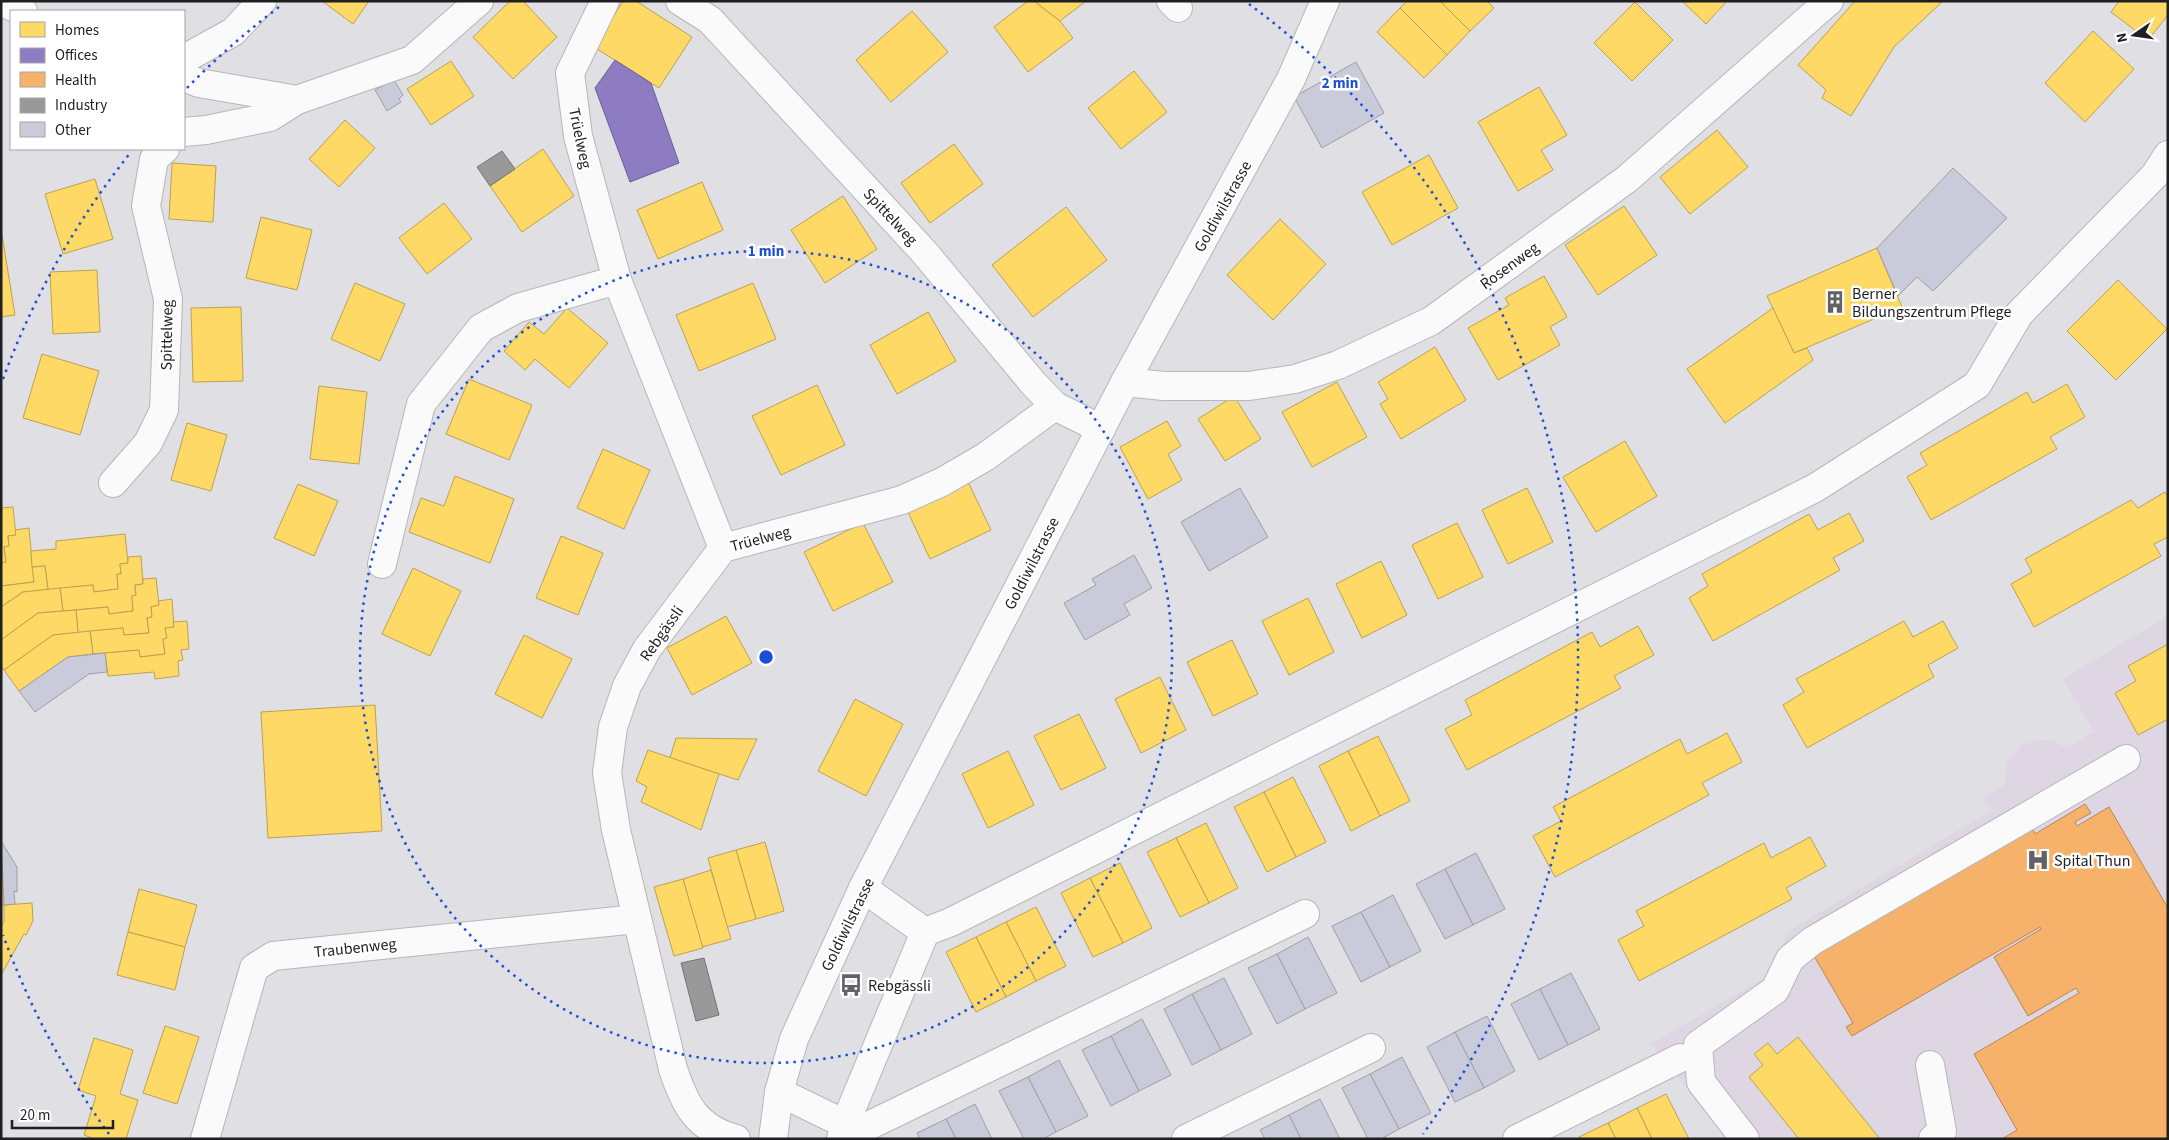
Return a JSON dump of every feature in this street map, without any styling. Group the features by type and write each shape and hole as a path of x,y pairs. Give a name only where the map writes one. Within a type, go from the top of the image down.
{"street":[{"path":"185,58 233,32 262,1"},
{"path":"185,132 206,130 270,117 297,100 412,60 479,1"},
{"name":"Trüelweg","path":"605,1 570,73 578,136 617,280 723,548 902,500 942,482 985,457 1055,406"},
{"name":"Spittelweg","path":"680,1 710,20 717,27 924,252 1027,376 1055,406 1100,429"},
{"name":"Goldiwilstrasse","path":"773,1139 779,1092 794,1039 863,888 1100,429 1286,90 1325,1"},
{"name":"Rosenweg","path":"1125,382 1164,386 1249,386 1295,379 1338,365 1431,321 1627,179 1829,1"},
{"path":"1,2 21,10"},
{"path":"185,77 199,83 297,100"},
{"name":"Spittelweg","path":"113,483 148,443 164,410 168,298 146,206 154,159 164,150"},
{"path":"846,1134 925,932 951,922 1815,488 1977,385 2019,314 2155,175 2168,155"},
{"path":"382,564 421,404 481,328 518,308 617,280"},
{"name":"Rebgässli","path":"723,548 647,649 627,686 613,727 607,773 616,830 673,1068 681,1092 690,1109 702,1123 719,1134 736,1139"},
{"path":"1745,1139 1701,1082 1698,1045 1775,990 1790,959 1812,941 2126,759"},
{"path":"863,888 925,932"},
{"path":"846,1134 866,1127 1305,914"},
{"name":"Traubenweg","path":"205,1139 254,968 273,956 637,919"},
{"path":"1186,1139 1371,1048"},
{"path":"1517,1139 1680,1058"},
{"path":"1930,1065 1942,1131 1933,1139"},
{"path":"779,1092 846,1134"}],"shaded area":[{"name":"Spital Thun","path":"2168,616 2168,1139 1728,1139 1651,1044 1764,978 1790,930 1991,811 1983,798 2004,785 2007,763 2022,745 2036,740 2050,740 2067,748 2094,732 2063,679"}],"building: Homes":[{"path":"322,1 369,1 353,24"},
{"path":"510,1 523,1 557,37 513,79 473,37"},
{"path":"623,1 636,1 692,37 659,88 594,47"},
{"path":"1028,1 1034,1 1060,21 1073,38 1028,72 994,27"},
{"path":"1034,1 1086,1 1060,21"},
{"path":"1407,1 1440,1 1470,31 1447,55 1400,8"},
{"path":"1440,1 1487,1 1494,8 1470,31"},
{"path":"1682,1 1727,1 1706,24"},
{"path":"1855,1 1943,1 1894,47 1851,116 1822,98 1826,90 1798,65"},
{"path":"2119,1 2168,1 2168,15 2148,40 2111,12"},
{"path":"1635,2 1673,40 1632,81 1594,43"},
{"path":"1400,8 1447,55 1424,78 1377,32"},
{"path":"912,11 948,52 891,102 856,60"},
{"path":"2093,31 2134,69 2085,122 2045,83"},
{"path":"451,61 474,96 431,125 407,89"},
{"path":"1134,71 1167,112 1121,149 1088,108"},
{"path":"1539,87 1567,135 1541,150 1553,170 1518,191 1478,122"},
{"path":"345,120 375,148 339,187 309,159"},
{"path":"1717,130 1748,167 1690,214 1660,177"},
{"path":"954,144 983,184 930,223 901,183"},
{"path":"543,149 574,196 522,232 490,186"},
{"path":"1429,155 1458,208 1392,245 1362,192"},
{"path":"172,163 216,166 213,222 169,219"},
{"path":"95,179 113,239 63,254 45,194"},
{"path":"702,182 723,230 658,259 637,210"},
{"path":"843,196 877,249 825,283 791,230"},
{"path":"444,203 472,239 427,274 399,238"},
{"path":"1624,206 1657,255 1598,295 1565,245"},
{"path":"1066,207 1107,260 1033,317 992,265"},
{"path":"261,217 312,230 297,290 246,278"},
{"path":"1280,219 1326,264 1273,320 1227,275"},
{"path":"1,229 15,315 1,317"},
{"name":"Berner Bildungszentrum Pflege","path":"1877,248 1902,307 1794,353 1767,296"},
{"path":"97,270 100,332 53,334 50,272"},
{"path":"1544,276 1567,317 1550,327 1560,345 1498,380 1468,328 1509,305 1505,298"},
{"path":"2118,280 2167,329 2116,380 2067,331"},
{"path":"355,283 405,304 380,361 331,339"},
{"path":"753,283 776,339 699,371 676,315"},
{"path":"241,307 243,381 193,382 191,308"},
{"path":"567,308 608,343 569,388 535,359 525,370 504,351 529,322 544,334"},
{"path":"1773,308 1794,353 1807,348 1813,360 1725,423 1687,369"},
{"path":"928,312 956,361 897,394 870,345"},
{"path":"1435,347 1466,400 1401,439 1380,404 1388,399 1378,382"},
{"path":"42,354 99,371 80,435 23,418"},
{"path":"469,379 532,405 509,460 446,434"},
{"path":"1337,382 1367,437 1312,467 1282,412"},
{"path":"2067,384 2085,417 2050,437 2057,449 1931,520 1907,477 1927,465 1920,453 2027,392 2033,403"},
{"path":"817,385 845,445 781,475 752,416"},
{"path":"319,386 367,392 359,464 310,459"},
{"path":"1234,396 1261,439 1225,461 1198,419"},
{"path":"1167,421 1181,446 1168,454 1182,480 1148,499 1120,447"},
{"path":"187,423 227,435 211,491 171,480"},
{"path":"1625,441 1657,496 1596,532 1563,477"},
{"path":"603,449 650,470 624,529 577,508"},
{"path":"455,476 514,499 490,563 409,532 421,498 444,506"},
{"path":"967,480 991,530 930,559 906,508"},
{"path":"298,484 338,501 314,556 274,538"},
{"path":"1527,488 1553,542 1508,564 1482,510"},
{"path":"2165,492 2168,497 2168,537 2154,544 2161,556 2034,627 2011,584 2032,572 2025,559 2131,500 2138,508"},
{"path":"13,507 16,535 8,536 9,546 4,547 6,562 1,563 1,508"},
{"path":"1849,513 1864,541 1833,558 1840,570 1713,641 1689,598 1708,586 1702,574 1809,514 1818,530"},
{"path":"863,523 893,582 833,611 804,552"},
{"path":"1457,523 1483,577 1438,599 1412,545"},
{"path":"29,528 34,582 1,586 1,563 6,562 4,547 9,546 8,536 16,535 15,530"},
{"path":"125,534 128,563 120,564 121,574 117,574 118,589 94,592 93,585 48,590 45,566 32,567 31,551 56,549 56,541"},
{"path":"561,536 603,553 578,615 536,598"},
{"path":"141,556 143,584 135,585 136,595 132,596 133,611 109,614 108,607 63,611 60,588 93,585 94,592 118,589 117,574 121,574 120,564 128,563 128,557"},
{"path":"1381,561 1407,615 1362,638 1336,584"},
{"path":"45,566 48,590 23,592 1,607 1,586 34,582 32,567"},
{"path":"413,568 461,591 430,656 382,634"},
{"path":"156,578 159,605 151,607 152,617 147,618 149,633 124,635 123,628 78,633 76,610 108,607 109,614 133,611 132,596 136,595 135,585 143,584 143,579"},
{"path":"60,588 63,611 38,613 1,640 1,607 23,592"},
{"path":"1308,598 1334,652 1289,675 1262,621"},
{"path":"172,599 174,627 165,628 167,638 163,639 165,654 140,657 139,650 93,654 90,631 123,628 124,635 149,633 147,618 152,617 151,607 159,605 158,601"},
{"path":"76,610 78,633 53,635 4,670 1,666 1,640 38,613"},
{"path":"726,616 752,663 692,695 667,648"},
{"path":"187,621 189,649 181,650 183,660 178,661 179,676 155,679 154,672 108,676 105,653 139,650 140,657 165,654 163,639 167,638 165,628 174,627 173,622"},
{"path":"1904,621 1913,637 1943,621 1958,648 1928,665 1934,677 1807,748 1783,705 1804,692 1796,679"},
{"path":"1638,626 1654,655 1614,676 1621,688 1467,770 1445,729 1472,715 1465,700 1592,632 1600,647"},
{"path":"90,631 93,654 68,657 19,691 4,670 53,635"},
{"path":"524,635 572,659 542,718 495,694"},
{"path":"1232,640 1258,694 1213,716 1187,662"},
{"path":"2168,644 2168,719 2138,735 2115,693 2136,681 2128,666"},
{"path":"1160,677 1186,730 1141,753 1115,699"},
{"path":"855,699 903,724 866,796 818,771"},
{"path":"375,705 382,831 268,838 261,712"},
{"path":"1079,714 1106,768 1061,790 1034,736"},
{"path":"1727,733 1742,762 1702,783 1709,795 1555,877 1533,836 1561,821 1553,807 1680,739 1687,754"},
{"path":"1378,736 1410,801 1380,816 1348,751"},
{"path":"676,738 757,739 738,780 670,758"},
{"path":"648,750 719,774 701,830 641,802 647,787 636,781"},
{"path":"1008,751 1034,805 988,828 962,774"},
{"path":"1348,751 1380,816 1351,831 1319,766"},
{"path":"1293,777 1326,842 1296,857 1264,792"},
{"path":"1264,792 1296,857 1267,872 1234,807"},
{"path":"1206,823 1238,888 1209,903 1176,838"},
{"path":"1810,837 1826,866 1786,888 1792,899 1639,981 1618,940 1644,926 1636,911 1764,843 1771,858"},
{"path":"1176,838 1209,903 1180,917 1147,852"},
{"path":"765,842 784,911 756,919 736,850"},
{"path":"736,850 756,919 727,927 708,858"},
{"path":"1120,863 1152,928 1123,943 1090,878"},
{"path":"1,866 4,870 4,905 1,905"},
{"path":"711,870 731,939 702,947 683,879"},
{"path":"1090,878 1123,943 1093,957 1061,893"},
{"path":"683,879 703,948 674,956 654,887"},
{"path":"139,889 197,905 185,947 128,932"},
{"path":"32,903 33,921 1,975 1,927 4,921 4,905"},
{"path":"1036,907 1066,966 1036,981 1006,922"},
{"path":"1006,922 1036,981 1006,997 976,937"},
{"path":"128,932 185,947 175,990 117,975"},
{"path":"976,937 1006,997 976,1012 946,952"},
{"path":"165,1026 199,1037 177,1104 143,1093"},
{"path":"1798,1037 1880,1139 1799,1139 1749,1077 1763,1065 1754,1054 1768,1043 1777,1054"},
{"path":"94,1038 133,1050 120,1094 138,1100 126,1139 95,1139 84,1135 96,1096 78,1090"},
{"path":"1666,1094 1689,1139 1652,1139 1637,1108"},
{"path":"1637,1108 1652,1139 1616,1139 1608,1123"},
{"path":"1608,1123 1616,1139 1580,1139 1579,1137"}],"building: Offices":[{"path":"615,60 651,83 679,163 630,182 595,88"}],"building: Health":[{"path":"2085,804 2091,813 2075,822 2077,826 2109,807 2168,908 2168,1139 2002,1139 2017,1130 1974,1054 2079,993 2076,988 2028,1016 1994,957 2041,929 2040,927 1852,1036 1846,1027 1853,1023 1814,956 2032,828 2035,834"}],"building: Industry":[{"path":"502,151 515,169 490,186 477,167"},
{"path":"704,958 719,1015 696,1021 681,963"}],"building: Other":[{"path":"1356,62 1384,113 1322,148 1294,97"},
{"path":"394,80 403,95 399,99 401,102 387,111 375,90"},
{"path":"1953,168 2007,218 1933,291 1917,277 1898,296 1877,248"},
{"path":"1240,488 1268,537 1209,571 1181,522"},
{"path":"1134,555 1152,588 1124,604 1130,615 1085,640 1064,603 1096,585 1092,579"},
{"path":"105,653 107,672 89,674 35,712 19,691 68,657"},
{"path":"1,841 17,867 17,892 14,891 15,904 4,905"},
{"path":"1476,853 1505,909 1473,925 1445,869"},
{"path":"1445,869 1473,925 1445,939 1416,884"},
{"path":"1393,895 1421,951 1390,967 1361,912"},
{"path":"1361,912 1390,967 1361,982 1332,926"},
{"path":"1308,937 1337,993 1305,1009 1277,954"},
{"path":"1277,954 1305,1009 1277,1024 1248,968"},
{"path":"1571,973 1600,1029 1568,1045 1540,989"},
{"path":"1224,978 1252,1034 1221,1050 1192,994"},
{"path":"1540,989 1568,1045 1539,1060 1511,1004"},
{"path":"1192,994 1221,1050 1192,1065 1164,1009"},
{"path":"1487,1016 1515,1071 1484,1088 1455,1032"},
{"path":"1142,1019 1171,1075 1139,1091 1111,1036"},
{"path":"1455,1032 1484,1088 1455,1102 1427,1047"},
{"path":"1111,1036 1139,1091 1111,1106 1082,1050"},
{"path":"1402,1057 1431,1113 1399,1129 1370,1074"},
{"path":"1059,1060 1088,1116 1056,1132 1028,1077"},
{"path":"1370,1074 1399,1129 1381,1139 1368,1139 1342,1088"},
{"path":"1028,1077 1056,1132 1043,1139 1024,1139 999,1091"},
{"path":"1320,1099 1340,1139 1301,1139 1289,1115"},
{"path":"975,1104 992,1139 956,1139 946,1119"},
{"path":"1289,1115 1301,1139 1265,1139 1260,1130"},
{"path":"946,1119 956,1139 920,1139 917,1133"}],"place":[{"name":"Berner Bildungszentrum Pflege","path":"1835,302"},
{"name":"Spital Thun","path":"2038,860"},
{"name":"Rebgässli","path":"851,985"}]}
